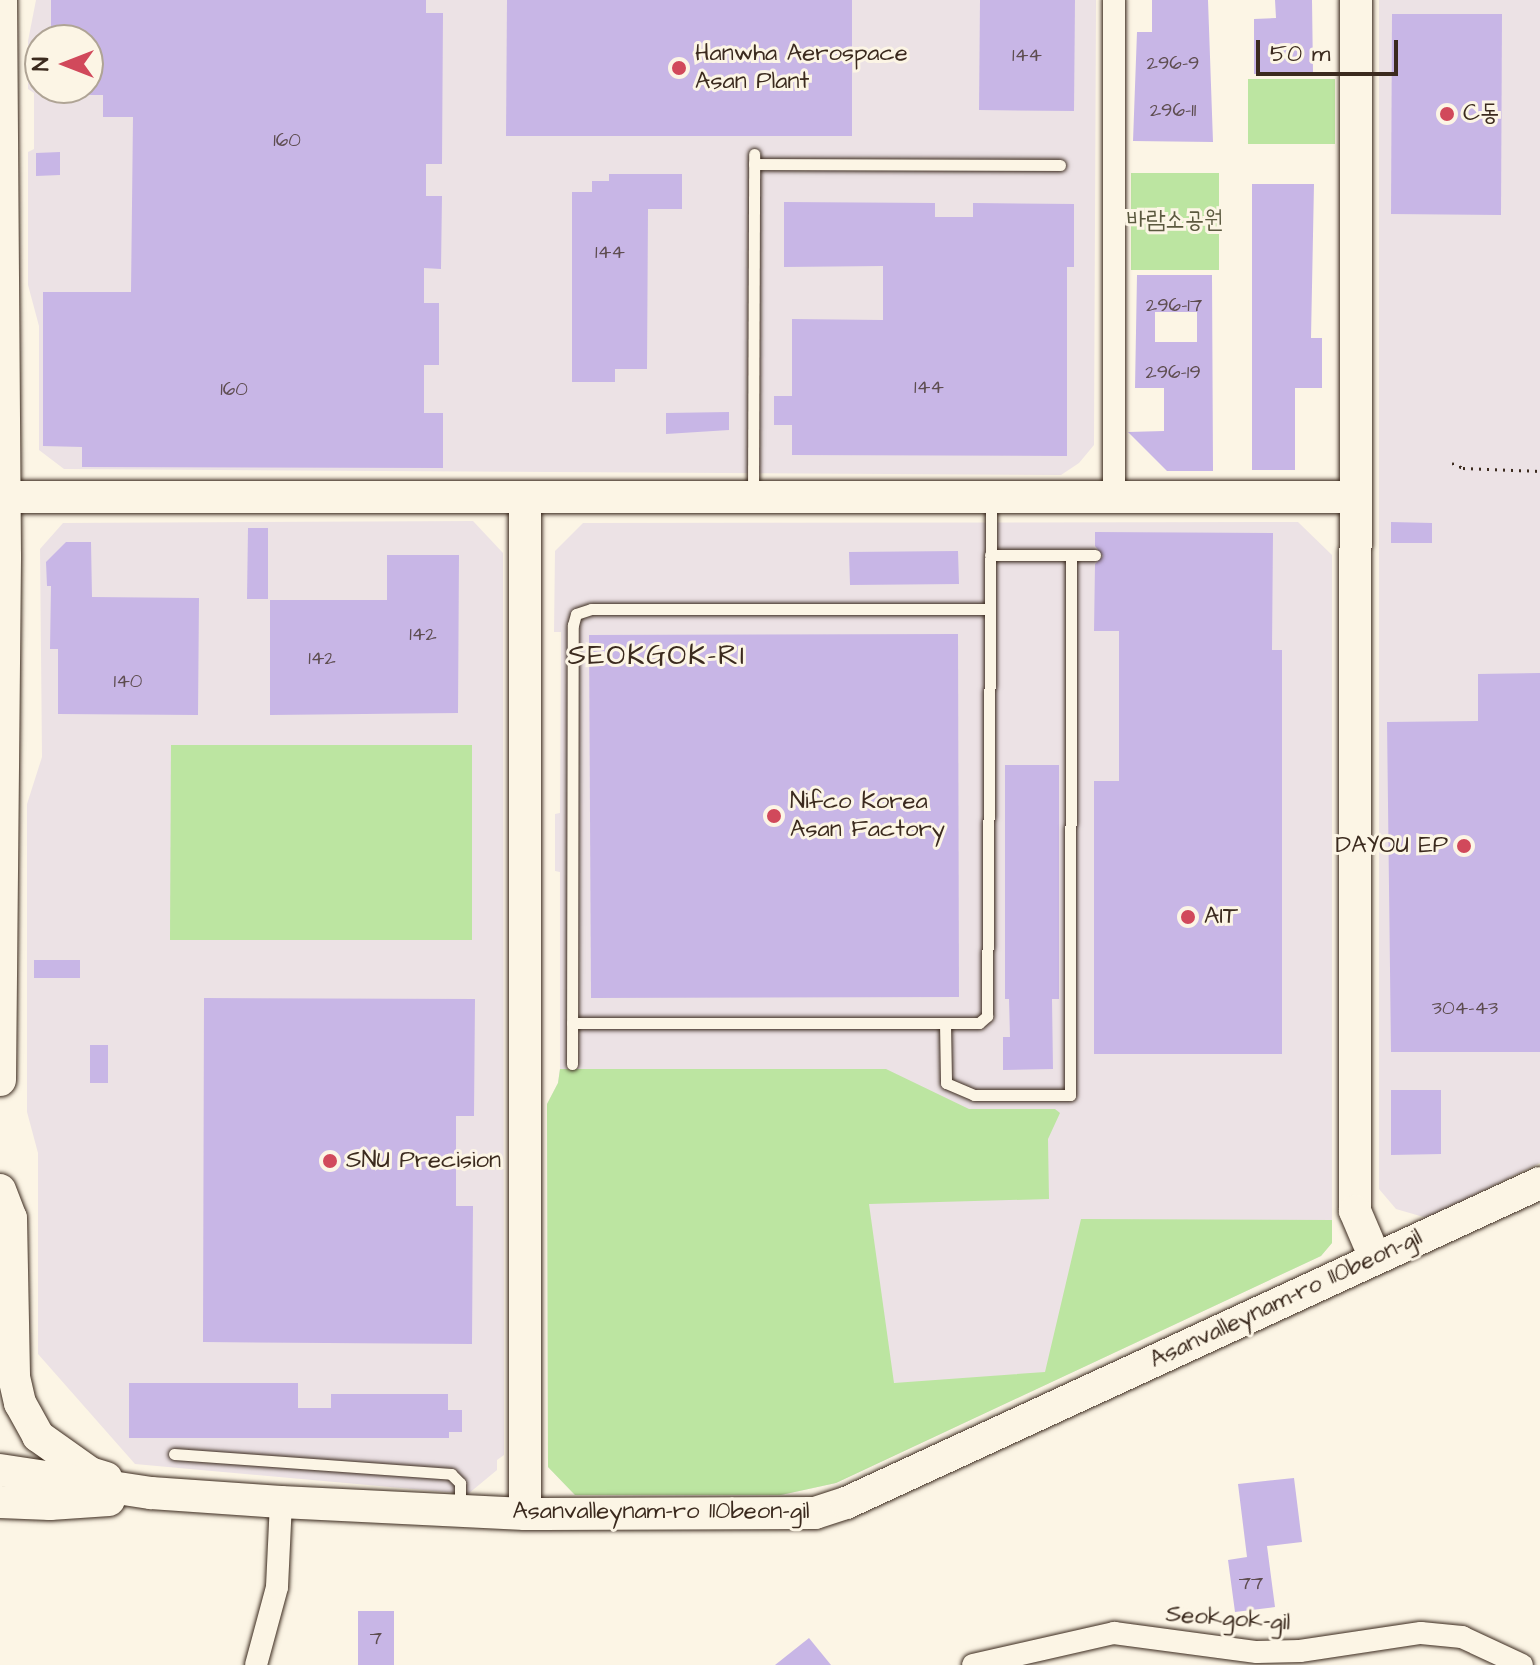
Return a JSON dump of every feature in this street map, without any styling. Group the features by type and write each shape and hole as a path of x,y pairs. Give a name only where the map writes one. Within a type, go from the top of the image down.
{"street":[{"path":"0,1080 1,0"},
{"path":"1114,0 1114,497"},
{"path":"1356,0 1355,1211 1375,1258"},
{"path":"2,497 1356,497"},
{"path":"525,497 525,1514"},
{"name":"Asanvalleynam-ro 110beon-gil","path":"0,1470 151,1493 281,1502 525,1514 815,1513 846,1503 1540,1183"},
{"path":"0,1190 11,1218 14,1377 20,1403 38,1436 90,1473 151,1493"},
{"path":"0,1502 99,1502 151,1493"},
{"path":"256,1665 277,1587 281,1502"},
{"name":"Seokgok-gil","path":"973,1665 1114,1633 1257,1652 1300,1651 1421,1633 1462,1637 1522,1665"}],"lane":[{"path":"753,497 754,159 1060,165"},
{"path":"572,1023 979,1023 989,1011 991,497"},
{"path":"990,555 1095,555"},
{"path":"945,1023 946,1083 974,1095 1070,1095 1071,555"},
{"path":"572,1064 573,640 576,614 591,609 990,609"},
{"path":"174,1454 451,1474 460,1483 460,1497"}],"path":[{"path":"1452,463 1463,468 1540,471"}],"shaded area":[{"path":"36,0 1096,0 1094,445 1079,463 1061,475 64,469 39,450 39,326 28,285 28,152 34,149 34,104 104,104 104,24 31,24"},
{"path":"1379,0 1540,0 1540,1163 1427,1218 1396,1209 1379,1189"},
{"path":"473,521 503,553 504,1455 497,1460 497,1470 468,1494 135,1464 38,1354 38,1153 27,1112 27,804 42,757 40,549 63,523"},
{"path":"1298,522 1332,555 1332,1243 1321,1256 836,1483 781,1495 575,1495 548,1467 547,1104 558,1083 560,1069 560,872 555,871 555,814 560,813 561,632 554,632 555,551 583,523"}],"green space":[{"path":"1248,79 1335,79 1335,144 1248,144"},
{"name":"바람소공원","path":"1131,173 1219,173 1219,270 1131,270"},
{"path":"171,745 472,745 472,940 170,940"},
{"path":"560,1069 886,1069 969,1109 1055,1109 1060,1113 1048,1139 1049,1199 869,1204 894,1383 1045,1372 1081,1219 1332,1220 1332,1243 1321,1256 836,1483 781,1495 575,1495 548,1467 547,1104 558,1083"}],"building":[{"path":"51,0 426,0 426,13 443,13 442,164 426,164 426,196 442,196 441,269 424,268 424,303 439,303 439,365 424,365 424,413 443,413 443,468 82,467 82,447 43,446 43,292 131,292 133,117 103,117 104,24 51,24"},
{"name":"Hanwha Aerospace Asan Plant","path":"507,0 852,0 852,136 506,136"},
{"path":"980,0 1075,0 1074,111 979,110"},
{"path":"1152,0 1208,0 1213,142 1133,141 1137,32 1152,32"},
{"path":"1275,0 1312,0 1313,73 1254,74 1254,19 1276,18"},
{"name":"C동","path":"1392,14 1502,14 1501,215 1391,214"},
{"path":"60,152 60,175 36,176 36,153"},
{"path":"609,174 682,174 682,209 648,209 647,369 615,369 615,382 572,382 572,192 592,192 592,181 609,181"},
{"path":"1252,184 1314,184 1311,338 1322,338 1322,388 1295,388 1295,470 1252,470"},
{"path":"784,202 935,203 935,217 973,217 973,203 1074,204 1074,267 1067,267 1067,456 792,455 792,425 774,425 774,396 792,396 792,319 883,320 883,266 784,267"},
{"path":"1137,275 1212,275 1213,471 1167,471 1128,432 1164,431 1164,388 1135,388","holes":["1155,312 1197,312 1197,342 1155,342"]},
{"path":"729,412 729,430 666,434 666,413"},
{"path":"1391,522 1432,523 1432,543 1391,543"},
{"path":"248,528 268,528 268,599 247,599"},
{"name":"AIT","path":"1095,532 1273,533 1272,650 1282,650 1282,1054 1094,1054 1094,781 1119,781 1119,631 1094,631 1095,564 1103,556 1095,546"},
{"path":"66,542 91,542 92,597 199,598 198,715 58,714 58,649 50,649 51,586 47,586 46,562"},
{"path":"958,551 959,584 850,585 849,552"},
{"path":"387,555 459,555 458,713 270,715 270,600 387,600"},
{"name":"Nifco Korea Asan Factory","path":"958,634 959,997 591,998 589,635"},
{"name":"DAYOU EP","path":"1540,673 1540,1052 1391,1052 1387,722 1478,721 1478,674"},
{"path":"1005,765 1059,765 1059,999 1052,999 1053,1069 1003,1070 1003,1037 1010,1037 1009,999 1005,999"},
{"path":"34,960 80,960 80,978 34,978"},
{"name":"SNU Precision","path":"204,998 475,999 474,1116 456,1116 456,1206 473,1206 472,1344 203,1342"},
{"path":"90,1045 108,1045 108,1083 90,1083"},
{"path":"1391,1090 1441,1090 1441,1154 1391,1155"},
{"path":"129,1383 298,1383 298,1408 331,1408 331,1394 448,1394 448,1410 462,1410 462,1432 449,1432 449,1438 129,1438"},
{"path":"1294,1478 1302,1542 1267,1546 1275,1607 1235,1612 1228,1560 1247,1557 1238,1484"},
{"path":"358,1611 394,1611 394,1665 358,1665"},
{"path":"809,1638 831,1665 775,1665"}],"place":[{"name":"Hanwha Aerospace Asan Plant","path":"679,68"},
{"name":"C동","path":"1447,114"},
{"name":"Nifco Korea Asan Factory","path":"774,816"},
{"name":"DAYOU EP","path":"1464,846"},
{"name":"AIT","path":"1188,917"},
{"name":"SNU Precision","path":"330,1161"}],"district":[{"name":"SEOKGOK-RI","path":"657,656"}]}
